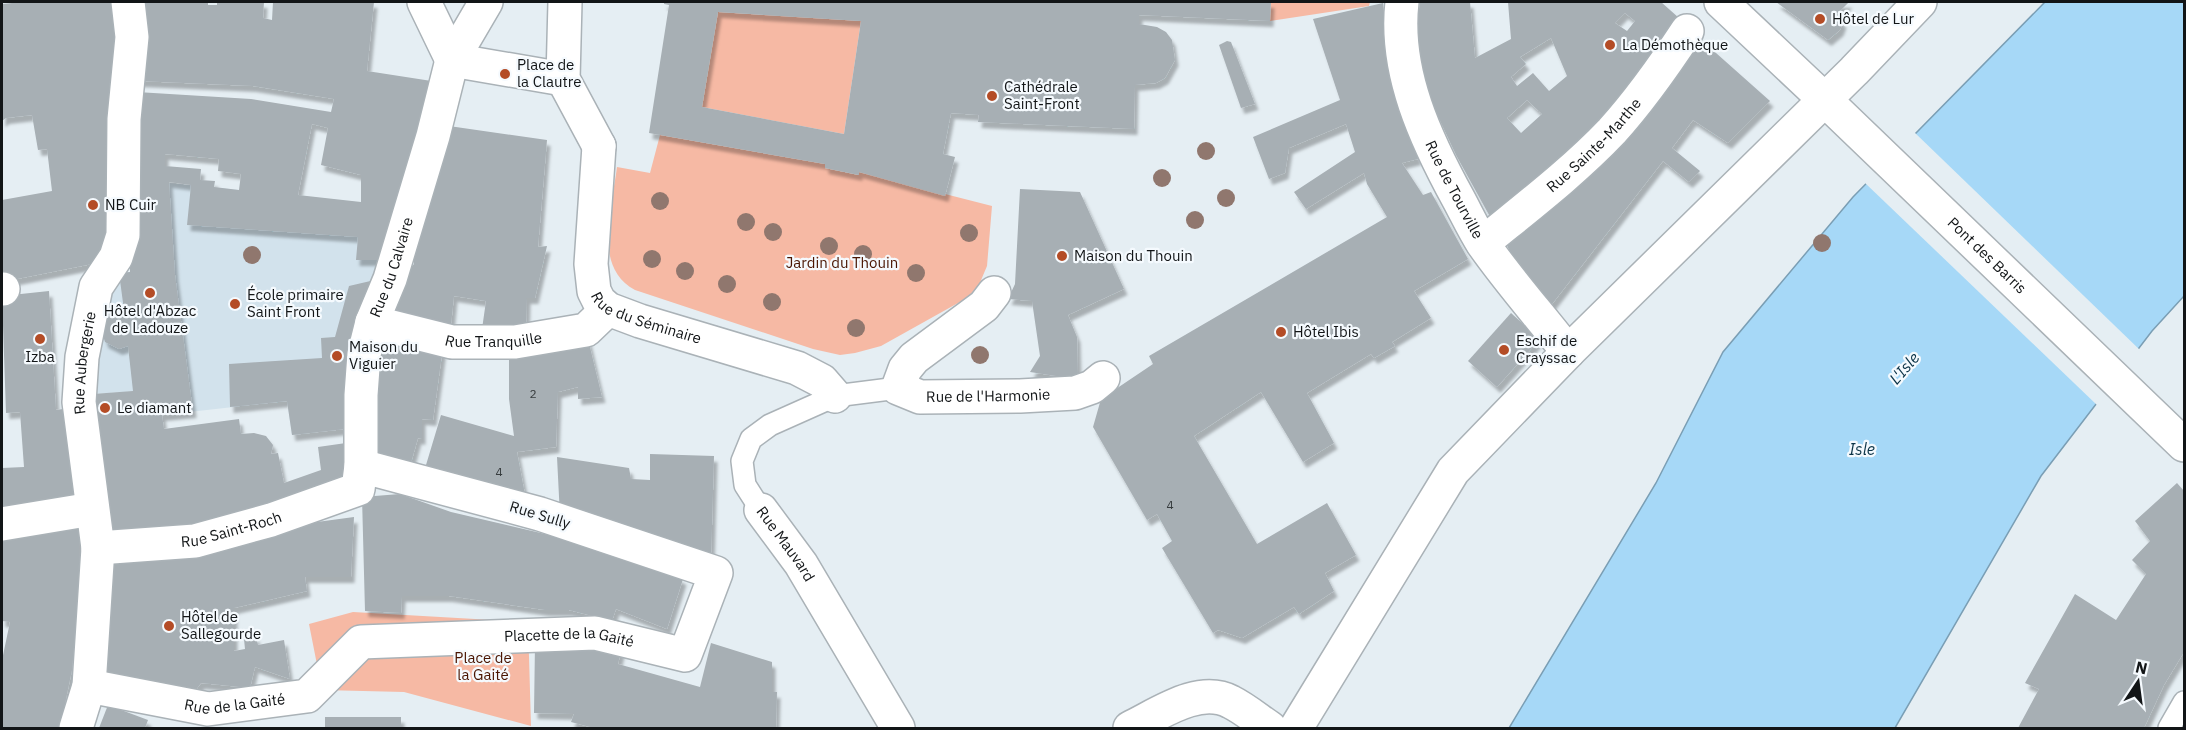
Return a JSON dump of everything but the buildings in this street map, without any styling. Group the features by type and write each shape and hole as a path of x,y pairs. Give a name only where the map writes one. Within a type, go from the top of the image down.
{"street":[{"name":"Rue Aubergerie","path":"76,729 89,686 98,548 79,402 82,357 96,287 116,257 123,235 124,119 132,37 128,2"},
{"path":"424,2 449,72 563,79 565,2"},
{"name":"Rue du Calvaire","path":"360,477 360,395 363,354 372,322 390,279 433,136 449,72 486,2"},
{"name":"Rue de Tourville","path":"1402,2 1402,54 1407,80 1421,121 1442,168 1483,243 1568,352"},
{"name":"Pont des Barris","path":"1721,2 2184,446"},
{"path":"1296,729 1454,471 1568,352 1920,2"},
{"name":"Rue Sainte-Marthe","path":"1483,243 1547,191 1611,132 1652,83 1687,32"},
{"name":"Rue du Séminaire","path":"563,79 599,146 592,280 599,301 608,309 640,321 797,368 822,381 835,396"},
{"path":"898,388 905,369 914,358 984,306 994,293"},
{"name":"Rue Tranquille","path":"372,322 452,342 514,342 585,330 608,309"},
{"name":"Rue de l'Harmonie","path":"898,388 920,397 1029,396 1075,393 1092,387 1103,378"},
{"name":"Rue Saint-Roch","path":"98,548 195,541 271,520 360,477"},
{"name":"Rue Sully","path":"360,477 540,514 716,573"},
{"path":"2,524 92,509"},
{"name":"Rue Mauvard","path":"761,510 801,564 898,729"},
{"name":"Placette de la Gaité","path":"361,642 595,633 685,655 716,573"},
{"name":"Rue de la Gaité","path":"89,686 208,709 307,696 361,642"},
{"path":"1130,729 1189,699 1212,696 1230,701 1270,729"}],"lane":[{"name":"Rue de l'Harmonie","path":"835,396 898,388"},
{"name":"Rue Mauvard","path":"761,510 745,485 742,461 751,439 770,425 835,396"},
{"path":"2169,729 2184,702"}],"shaded area":[{"name":"École primaire Saint Front","path":"130,179 405,207 354,428 292,435 287,401 162,415 157,390 93,394 103,291 119,273 130,272"}],"green space":[{"path":"1271,2 1370,2 1369,6 1270,21"},
{"path":"718,12 861,21 844,134 702,107"},
{"name":"Jardin du Thouin","path":"660,135 825,164 825,168 858,175 859,172 992,206 987,266 979,285 967,298 881,346 840,355 813,349 635,290 622,280 613,267 609,252 609,217 617,167 650,173"},
{"name":"Place de la Gaité","path":"353,612 528,622 531,726 404,692 322,690 309,624"}],"water":[{"name":"Isle","path":"2045,2 2184,2 2184,296 2152,331 2041,476 1895,728 1509,728 1656,483 1723,352 1853,197"}],"pier":[{"path":"1913,131 2141,351 2098,406 1864,182"}],"place":[{"name":"Hôtel de Lur","path":"1820,19"},
{"name":"La Démothèque","path":"1610,45"},
{"name":"Place de la Clautre","path":"505,74"},
{"name":"Cathédrale Saint-Front","path":"992,96"},
{"name":"NB Cuir","path":"93,205"},
{"name":"Maison du Thouin","path":"1062,256"},
{"name":"Hôtel d'Abzac de Ladouze","path":"150,293"},
{"name":"École primaire Saint Front","path":"235,304"},
{"name":"Hôtel Ibis","path":"1281,332"},
{"name":"Izba","path":"40,339"},
{"name":"Eschif de Crayssac","path":"1504,350"},
{"name":"Maison du Viguier","path":"337,356"},
{"name":"Le diamant","path":"105,408"},
{"name":"Hôtel de Sallegourde","path":"169,626"}],"water label":[{"name":"L'Isle","path":"1904,368"}]}
